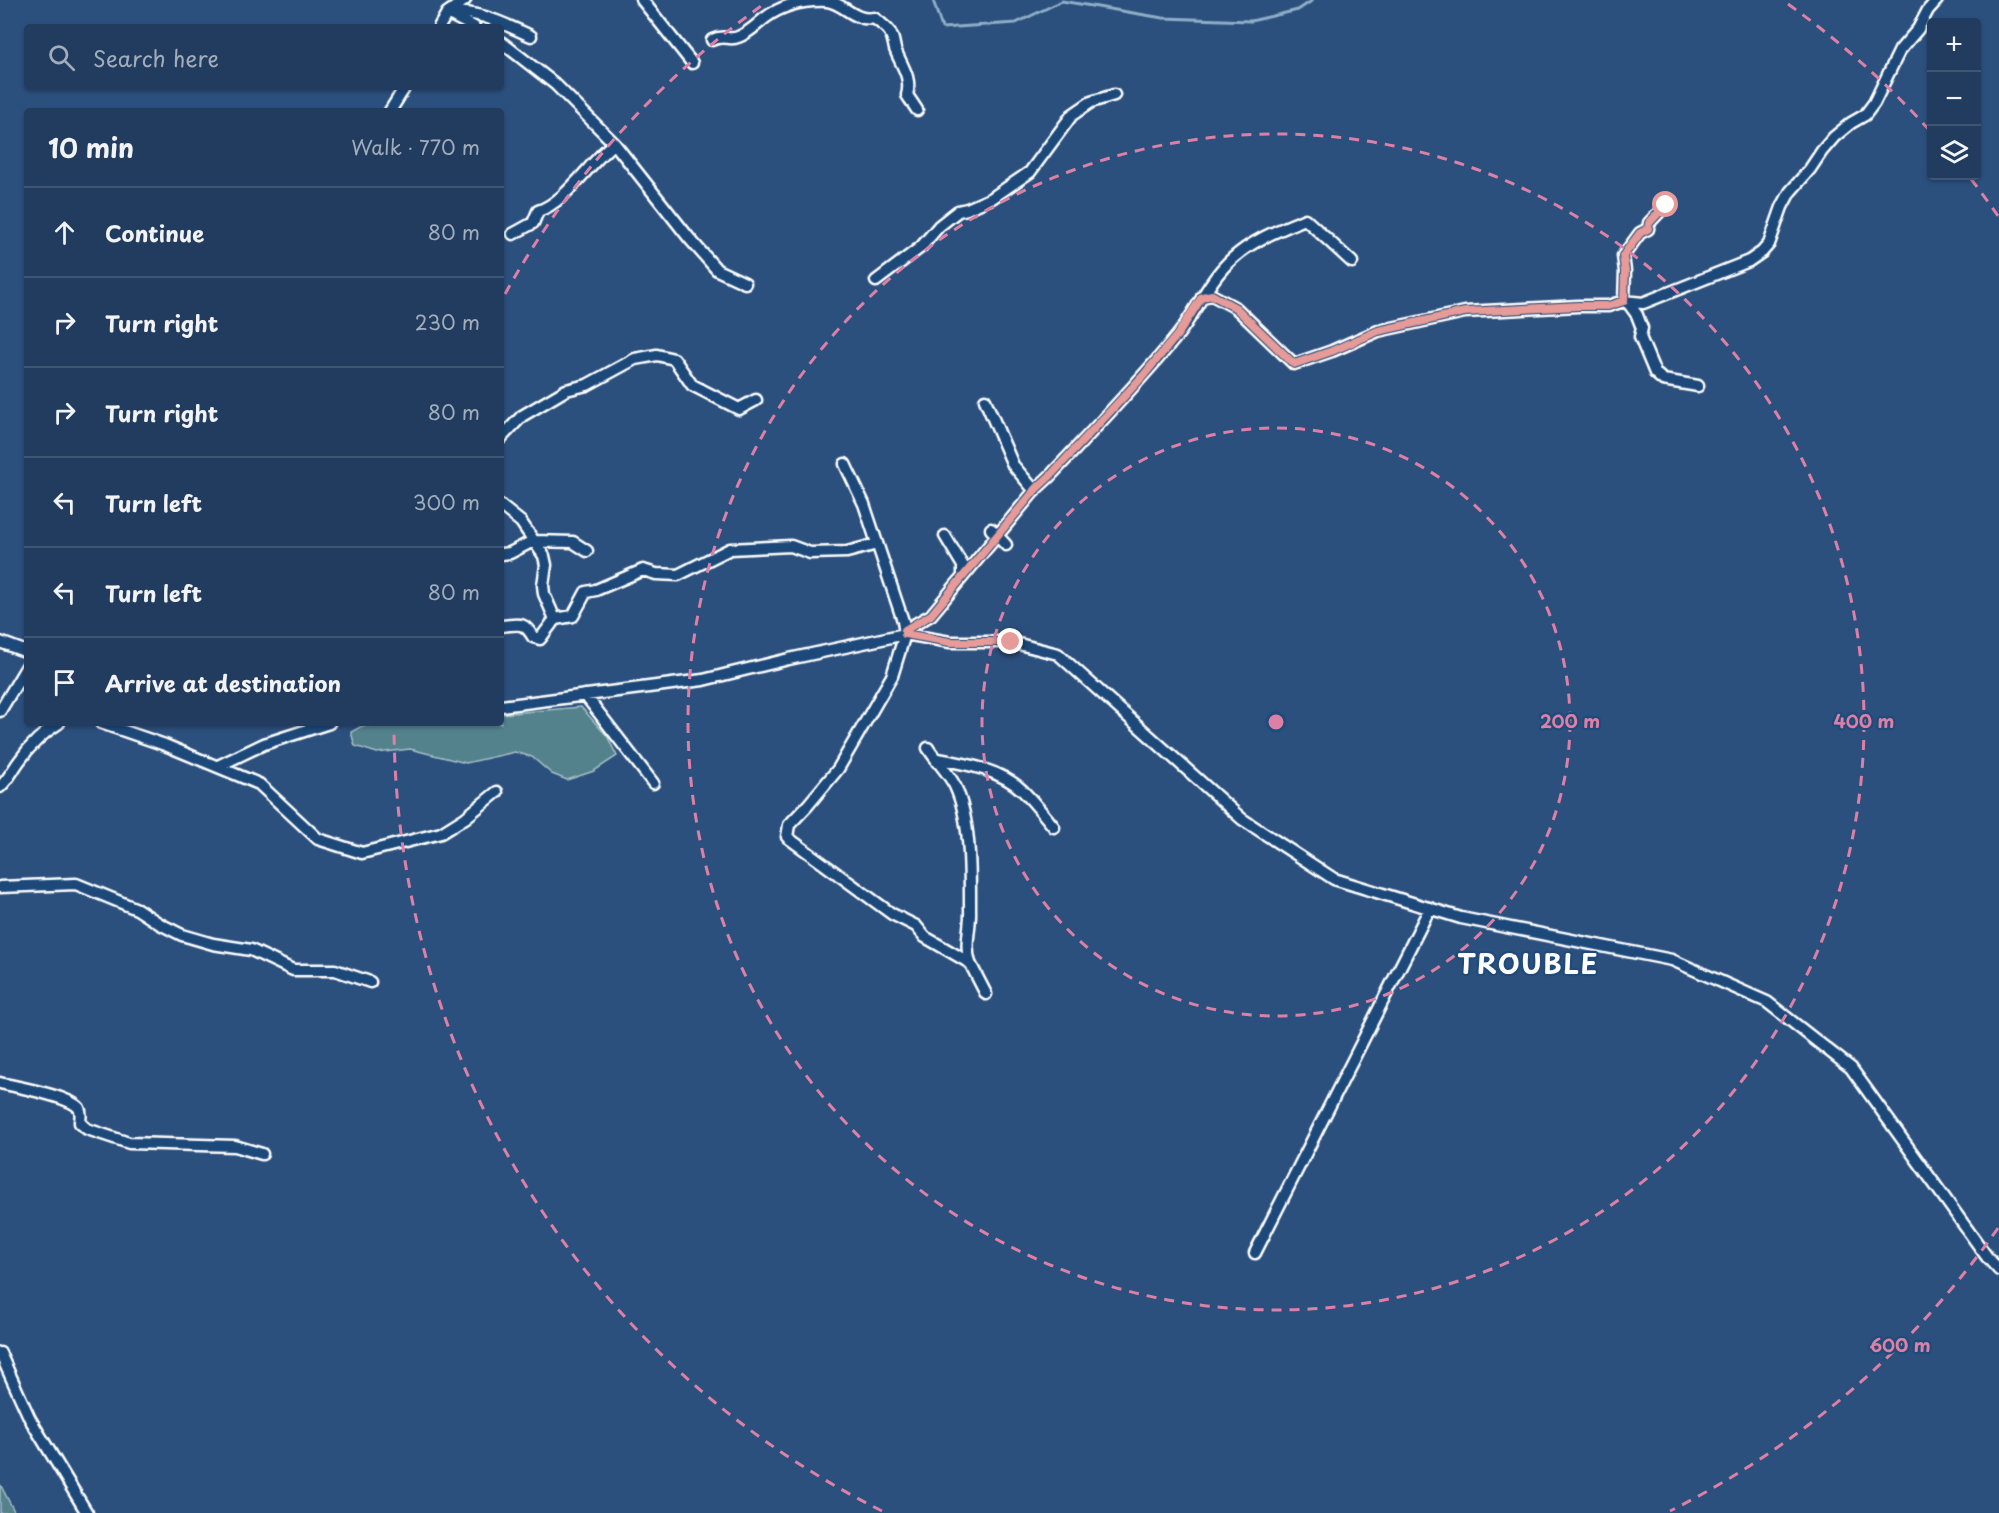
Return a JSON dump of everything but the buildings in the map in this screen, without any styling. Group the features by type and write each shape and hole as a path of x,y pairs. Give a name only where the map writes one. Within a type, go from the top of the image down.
{"street":[{"path":"441,24 447,13 465,0"},
{"path":"642,0 692,63"},
{"path":"1202,297 1212,295 1236,308 1294,364 1378,331 1465,312 1608,306 1624,301 1643,303 1749,261 1769,244 1782,207 1790,192 1834,137 1865,115 1874,103 1900,50 1918,29 1928,10 1938,0"},
{"path":"712,40 721,36 735,39 786,5 813,1 831,2 865,20 874,18 888,29 894,40 894,48 906,69 908,95 917,110"},
{"path":"447,13 464,11 483,15 504,24"},
{"path":"447,13 468,24"},
{"path":"504,24 531,36"},
{"path":"504,44 555,84 614,143 717,270 745,282"},
{"path":"392,108 403,90"},
{"path":"876,281 921,247 939,226 958,211 992,198 1030,172 1072,115 1091,102 1114,95"},
{"path":"513,234 533,223 537,211 549,207 583,175 600,154 614,143"},
{"path":"1624,301 1623,256 1640,233 1648,229 1649,223 1666,205"},
{"path":"504,706 703,680 905,632 931,615 995,532 1143,376 1178,334 1213,280 1252,242 1305,219 1352,262"},
{"path":"1624,301 1637,315 1642,328 1641,337 1655,373 1663,381 1698,386"},
{"path":"504,435 522,416 566,390 587,385 635,359 657,355 674,359 692,385 739,409 756,399"},
{"path":"986,400 1013,465 1035,491"},
{"path":"845,464 864,504 905,632 892,676 871,714 838,769 789,825 787,837 892,914 916,926 925,937 970,963"},
{"path":"504,508 521,522 544,556 546,565 544,594 555,619"},
{"path":"995,532 1006,545"},
{"path":"945,536 963,566 963,576"},
{"path":"504,554 533,541 573,542 586,550"},
{"path":"504,626 520,623 533,637 540,639 555,619 573,616 586,592 643,570 656,574 678,575 730,549 790,546 810,553 847,552 877,544"},
{"path":"905,632 950,642 1011,642 1058,654 1242,819 1334,879 1461,918 1672,960 1767,1002 1851,1068 1987,1257 1999,1270"},
{"path":"0,642 24,651"},
{"path":"0,711 24,671"},
{"path":"585,695 653,783"},
{"path":"0,787 7,781 19,761 39,736 54,726"},
{"path":"108,726 259,783 318,839 362,853 441,833 465,818 497,792"},
{"path":"218,766 264,744 320,726"},
{"path":"928,748 954,785 963,817 969,849 971,924 966,950 986,994"},
{"path":"937,762 939,759 962,763 1002,778 1022,790 1054,827"},
{"path":"0,887 76,884 136,909 182,935 213,944 251,950 293,970 335,970 370,982"},
{"path":"1255,1253 1430,908"},
{"path":"0,1083 55,1096 78,1107 81,1112 80,1123 87,1130 129,1143 235,1146 262,1154"},
{"path":"0,1353 30,1419 87,1513"}],"green space":[{"path":"581,707 607,736 617,756 594,771 567,780 552,774 532,757 515,752 466,763 410,749 377,753 355,746 351,732 362,726 504,726 504,714"},
{"path":"0,1484 15,1513 0,1513"}],"waterway":[{"path":"933,0 942,28 1016,23 1062,1 1163,18 1251,21 1298,10 1313,0"}],"district":[{"name":"TROUBLE","path":"1528,962"}],"route":[{"path":"1011,642 950,642 905,634 905,630 931,615 1036,489 1143,376 1178,334 1202,297 1212,295 1236,308 1294,364 1378,331 1465,312 1608,306 1624,301 1623,256 1640,233 1648,229 1649,223 1666,205"}]}
